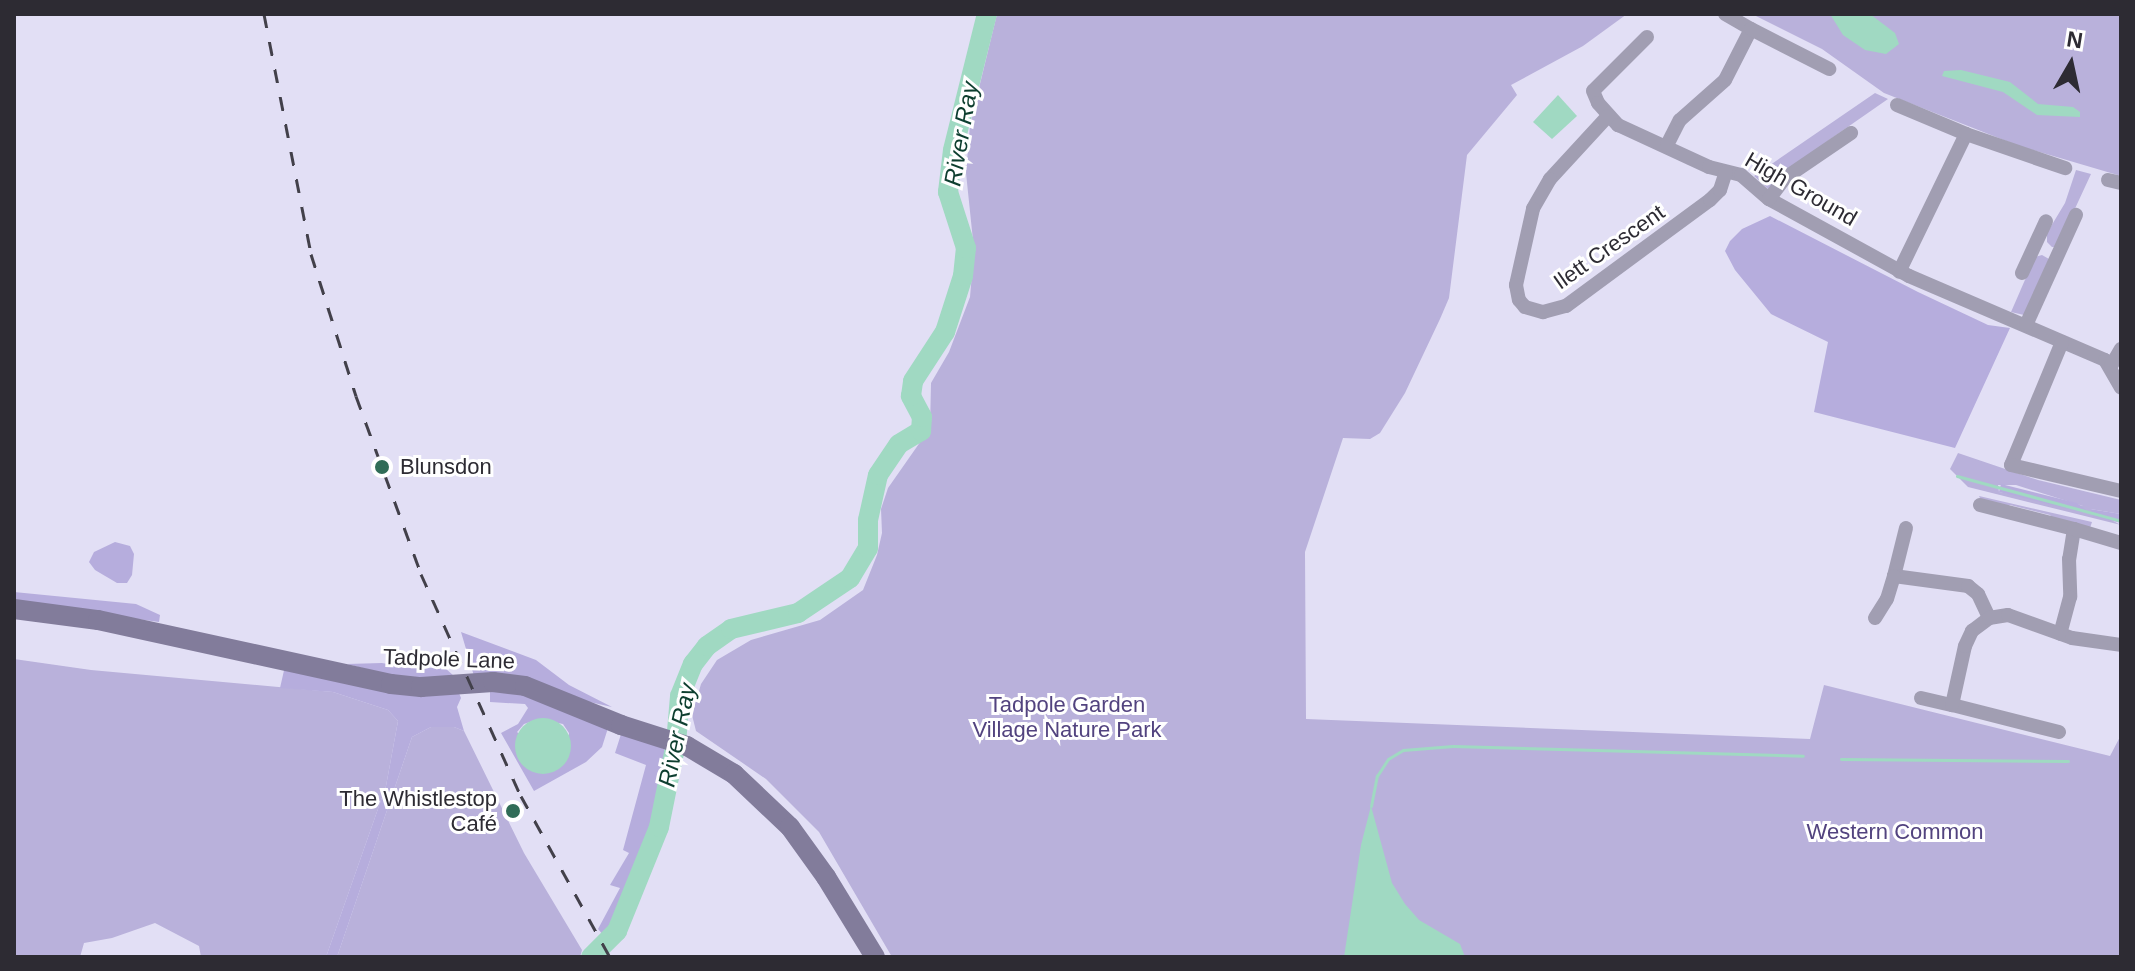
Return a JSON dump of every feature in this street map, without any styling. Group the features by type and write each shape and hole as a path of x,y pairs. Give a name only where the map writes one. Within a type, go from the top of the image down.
{"street":[{"path":"1725,14 1829,69"},
{"path":"1667,145 1680,120 1725,80 1751,29"},
{"path":"1608,116 1594,98 1594,87 1647,37"},
{"path":"1897,105 1966,134 2065,168"},
{"name":"High Ground","path":"1608,116 1631,133 1667,145 1726,172 1741,175 1769,199 1878,257 1899,272 2026,325 2111,366"},
{"name":"Ilett Crescent","path":"1608,116 1550,179 1533,209 1516,285 1519,300 1525,307 1543,312 1566,306 1710,200 1720,190 1726,172"},
{"path":"1769,199 1785,178 1851,133"},
{"path":"1899,272 1966,134"},
{"path":"2026,325 2076,215"},
{"path":"2022,273 2046,221"},
{"path":"2035,246 2058,256"},
{"path":"2062,342 2018,442 2005,464 2121,491"},
{"path":"2121,349 2111,366 2121,388"},
{"path":"1980,505 2121,543"},
{"path":"1875,618 1887,599 1906,528"},
{"path":"2060,634 2070,597 2069,559 2074,529"},
{"path":"1894,576 1968,586 1978,594 1989,618"},
{"name":"Tadpole Lane","path":"14,609 98,620 379,682 440,686 485,682 516,684 543,691 700,752 748,785 790,827 826,877 875,957"},
{"path":"1952,705 1968,637 1989,618 2019,617 2060,634 2121,645"},
{"path":"1921,698 2059,732"}],"green space":[{"name":"Tadpole Garden Village Nature Park","path":"997,14 1627,14 1583,46 1511,85 1517,95 1467,155 1449,298 1405,393 1380,433 1370,439 1343,438 1305,552 1306,719 1810,739 1824,685 2110,756 2121,735 2121,957 892,957 819,832 766,779 696,731 692,715 701,684 717,660 751,640 820,620 863,590 877,555 882,533 881,509 888,488 930,428 931,383 949,352 970,297 974,250 966,173 970,125"},
{"path":"1752,14 2121,14 2121,176 2019,146 1884,93 1822,49"},
{"path":"1875,93 1888,99 1829,140 1768,189 1754,176"},
{"path":"2076,170 2091,174 2066,228 2055,247 2052,247 2047,242 2047,233 2065,203"},
{"path":"2042,255 2049,259 2024,315 2011,312 2035,257"},
{"path":"1958,453 2038,480 2121,500 2121,514 2090,509 2121,525 1968,487 1950,469","holes":["1998,485 2016,485 2083,506 1999,492"]},
{"path":"1979,496 2092,522 2090,528 2056,522 2050,515 2010,505 2005,508 1981,500"},
{"path":"14,659 91,670 333,692 388,710 398,721 386,786 326,957 201,957 199,946 155,923 112,938 84,943 80,957 14,957"},
{"path":"431,727 454,727 464,731 524,853 582,950 580,957 337,957 412,737"}],"shaded area":[{"path":"1830,14 1870,14 1895,33 1899,44 1886,54 1865,50 1843,35"},
{"path":"1961,70 2010,82 2038,104 2073,107 2080,112 2080,117 2037,115 2003,92 1942,76 1944,71"},
{"path":"1558,95 1577,116 1552,139 1533,122"},
{"path":"1770,216 1988,325 2010,328 1955,448 1814,412 1828,342 1771,314 1735,270 1725,251 1742,229"},
{"path":"2001,484 2077,503 2086,510 2081,512 1999,492"},
{"path":"2090,509 2121,514 2121,523 2093,516"},
{"path":"115,542 130,546 134,554 132,575 127,583 117,583 95,570 89,562 94,552"},
{"path":"14,592 136,604 160,615 159,622 14,602"},
{"path":"461,632 536,660 569,685 612,707 474,676"},
{"path":"382,663 410,668 445,668 454,676 408,680 347,664"},
{"path":"285,666 459,693 461,698 457,707 464,731 454,727 431,727 412,737 337,957 326,957 386,786 398,721 388,710 333,692 280,688"},
{"path":"490,690 526,693 608,728 602,747 586,762 534,791 501,733 518,724 528,708 525,704 490,702","holes":["539,719 563,724 569,733 568,756 558,769 517,732 524,724"]},
{"path":"543,718 563,726 571,746 563,766 543,774 523,766 515,746 523,726"},
{"path":"622,731 664,749 668,760 648,840 616,921 605,937 598,929 620,888 610,885 629,853 623,850 646,765 615,753"},
{"path":"1371,806 1392,883 1405,904 1419,920 1460,944 1465,957 1344,957 1361,845"}],"waterway":[{"name":"River Ray","path":"591,957 617,931 659,827 676,743 680,696 693,664 707,646 731,629 798,613 850,578 868,548 868,520 878,475 899,444 921,431 922,417 911,396 913,381 945,332 963,276 966,248 948,192 953,150 987,14"},
{"path":"1957,476 2121,521"},
{"path":"1371,806 1377,776 1388,759 1403,750 1453,746 1803,756"},
{"path":"1841,759 2068,761"}],"railway":[{"path":"264,14 311,254 356,396 421,574 521,796 610,957"}],"place":[{"name":"Blunsdon","path":"382,467"},
{"name":"The Whistlestop Café","path":"513,811"}],"park label":[{"name":"Western Common","path":"1895,832"}]}
